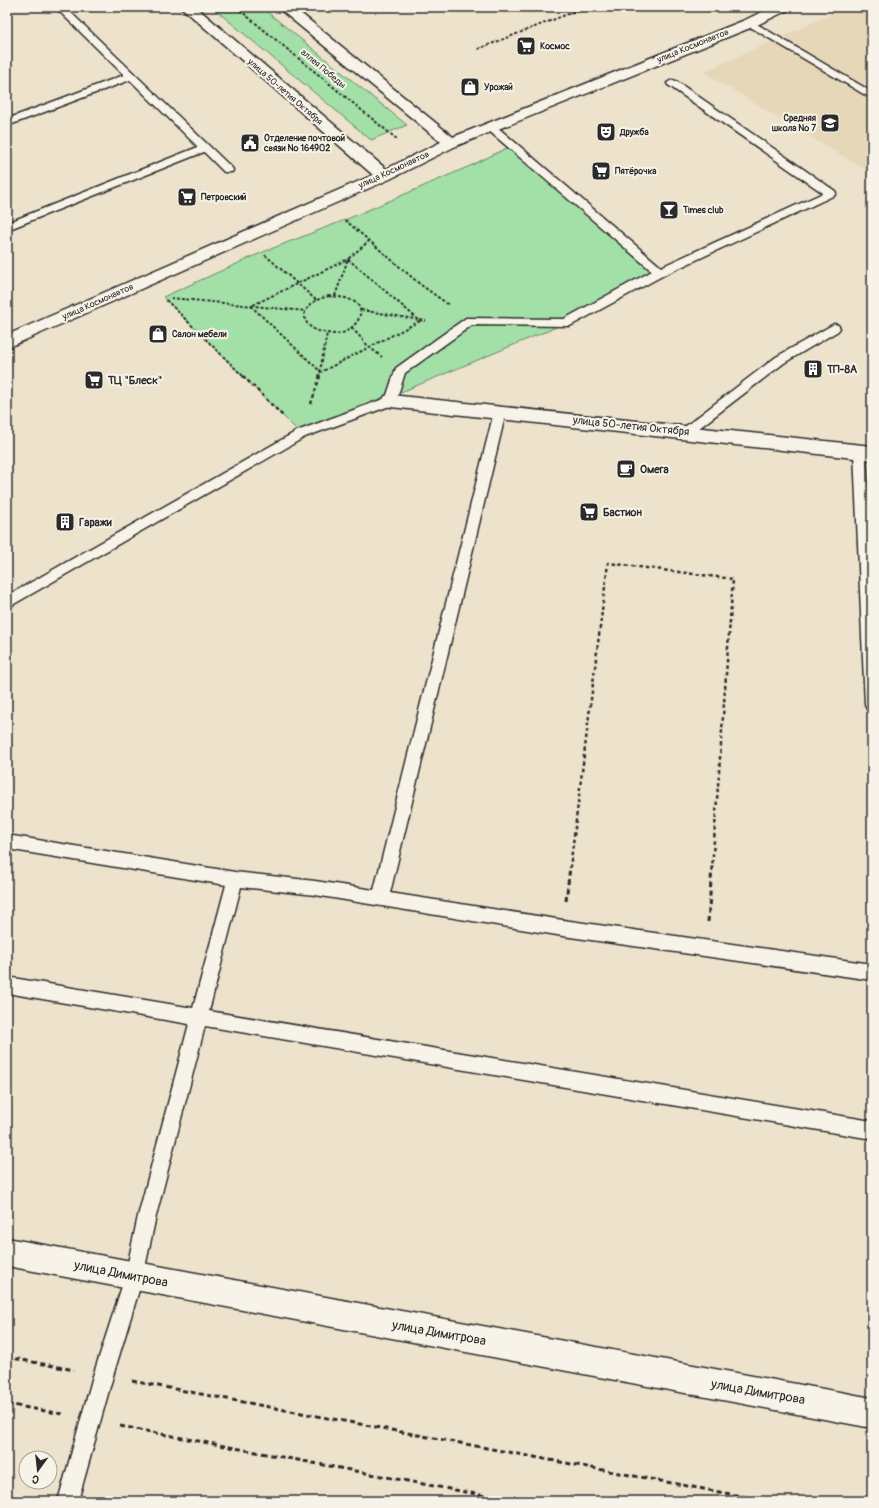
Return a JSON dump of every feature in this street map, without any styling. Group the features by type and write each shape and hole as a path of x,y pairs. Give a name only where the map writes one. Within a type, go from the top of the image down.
{"main road":[{"name":"улица 50-летия Октября","path":"188,7 384,176"},
{"path":"284,7 451,143"},
{"name":"улица Космонавтов","path":"7,342 384,176 451,143 492,128 750,23 784,7"},
{"name":"улица 50-летия Октября","path":"391,401 866,452"},
{"name":"улица Димитрова","path":"7,1252 134,1277 872,1413"}],"lane":[{"path":"60,7 228,170"},
{"path":"750,23 872,96"},
{"path":"7,123 131,76"},
{"path":"7,603 301,434 391,401 400,371 470,321 566,323 660,272 831,193 672,83"},
{"path":"492,128 660,272"},
{"path":"7,226 205,148"},
{"path":"686,432 780,360 834,328"},
{"path":"380,899 500,412"},
{"path":"866,452 872,705"},
{"path":"7,842 235,879 315,888 563,928 872,972"},
{"path":"68,1501 90,1420 134,1277 147,1216 235,879"},
{"path":"7,985 872,1130"}],"path":[{"name":"аллея Победы","path":"236,7 400,142"},
{"path":"478,49 586,7"},
{"path":"345,220 421,285 470,321"},
{"path":"251,306 348,259 369,241"},
{"path":"263,252 316,300"},
{"path":"335,296 348,259"},
{"path":"348,259 420,321"},
{"path":"335,296 349,298 358,305 361,310 362,314 359,322 352,328 336,334 327,333 310,327 305,319 305,311 309,305 316,300 335,296"},
{"path":"305,311 163,297 301,434 321,372 327,333"},
{"path":"251,306 321,372"},
{"path":"361,310 420,321 470,321"},
{"path":"321,372 420,321"},
{"path":"352,328 369,347 400,371"},
{"path":"563,928 608,563 733,579 706,948"},
{"path":"7,1357 767,1501"},
{"path":"7,1404 512,1501"}],"shaded area":[{"name":"Средняя школа № 7","path":"848,7 872,7 872,174 703,72"}],"green space":[{"path":"212,7 261,7 407,125 371,140"},
{"path":"511,146 660,272 566,323 301,434 163,297 263,252 345,220 470,166"}],"place":[{"name":"Космос","path":"526,46"},
{"name":"Урожай","path":"470,87"},
{"name":"Средняя школа № 7","path":"830,123"},
{"name":"Дружба","path":"606,132"},
{"name":"Отделение почтовой связи № 164902","path":"250,143"},
{"name":"Пятёрочка","path":"601,171"},
{"name":"Петровский","path":"187,197"},
{"name":"Times club","path":"669,210"},
{"name":"Салон мебели","path":"158,334"},
{"name":"ТП-8А","path":"813,369"},
{"name":"ТЦ \"Блеск\"","path":"94,380"},
{"name":"Омега","path":"626,469"},
{"name":"Бастион","path":"589,512"},
{"name":"Гаражи","path":"65,522"}]}
